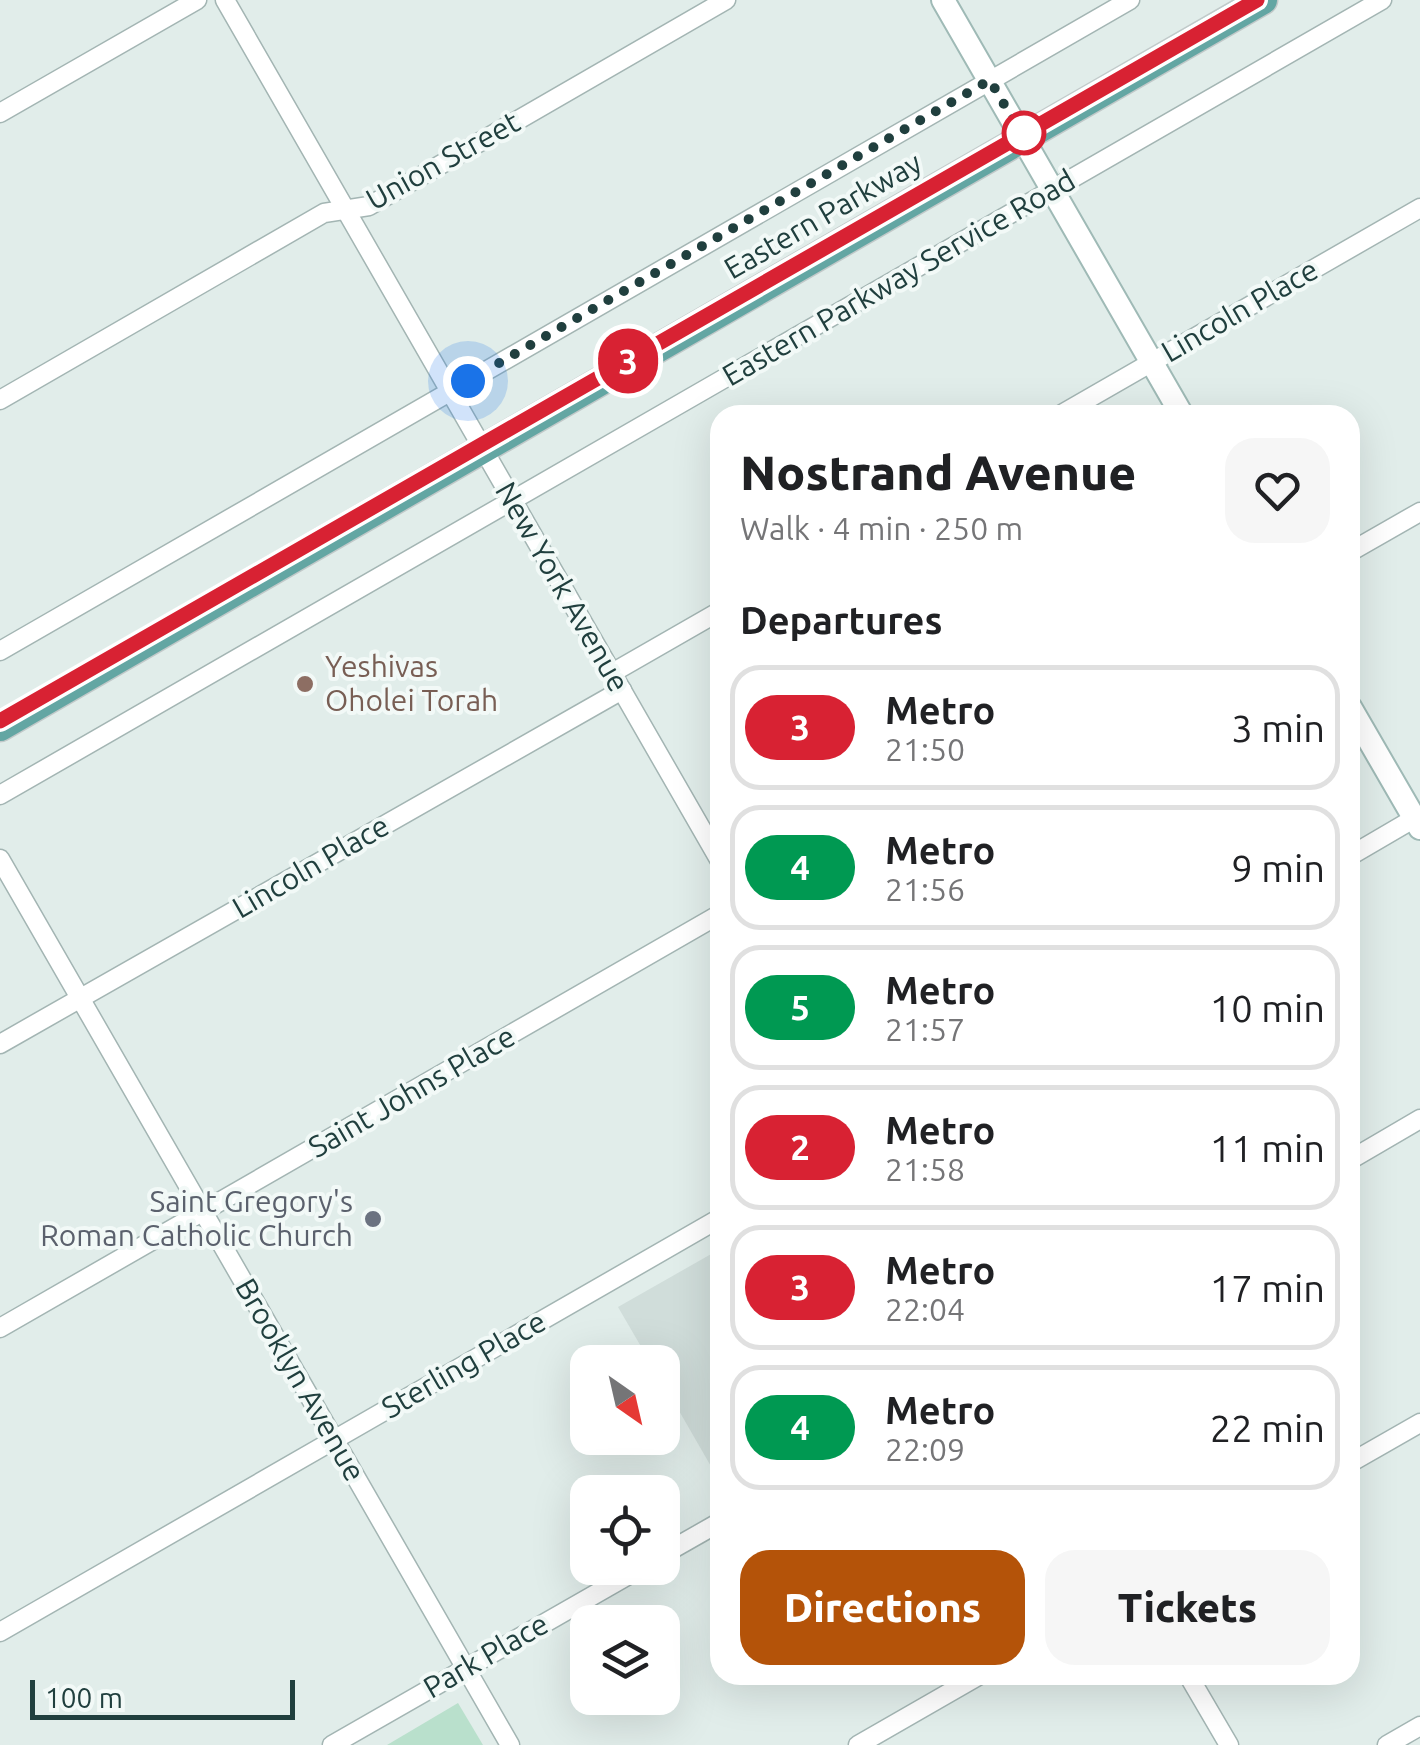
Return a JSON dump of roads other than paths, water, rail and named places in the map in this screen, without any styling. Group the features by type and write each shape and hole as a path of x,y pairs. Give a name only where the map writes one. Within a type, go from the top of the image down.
{"main road":[{"path":"943,0 1176,405"},
{"name":"Eastern Parkway","path":"0,727 1263,0"},
{"path":"1360,724 1418,821"}],"street":[{"path":"0,113 197,0"},
{"name":"New York Avenue","path":"225,0 710,844"},
{"name":"Union Street","path":"0,400 324,214 368,206 726,0"},
{"path":"0,651 1130,0"},
{"name":"Eastern Parkway Service Road","path":"0,794 1382,0"},
{"name":"Lincoln Place","path":"1077,405 1420,208"},
{"path":"1360,546 1420,512"},
{"path":"612,673 710,616"},
{"name":"Lincoln Place","path":"0,1044 622,690"},
{"path":"1360,851 1418,821"},
{"name":"Brooklyn Avenue","path":"0,859 510,1745"},
{"name":"Saint Johns Place","path":"0,1328 710,920"},
{"path":"1360,1154 1420,1119"},
{"name":"Sterling Place","path":"0,1632 710,1224"},
{"path":"1360,1457 1420,1423"},
{"path":"680,1545 710,1528"},
{"name":"Park Place","path":"332,1745 611,1585"},
{"path":"858,1745 963,1685"},
{"path":"1194,1685 1229,1745"},
{"path":"1387,1745 1420,1726"}],"metro line":[{"name":"3","path":"0,721 1257,0"}],"place":[{"name":"Yeshivas Oholei Torah","path":"305,684"},
{"name":"Saint Gregory's Roman Catholic Church","path":"373,1219"}]}
